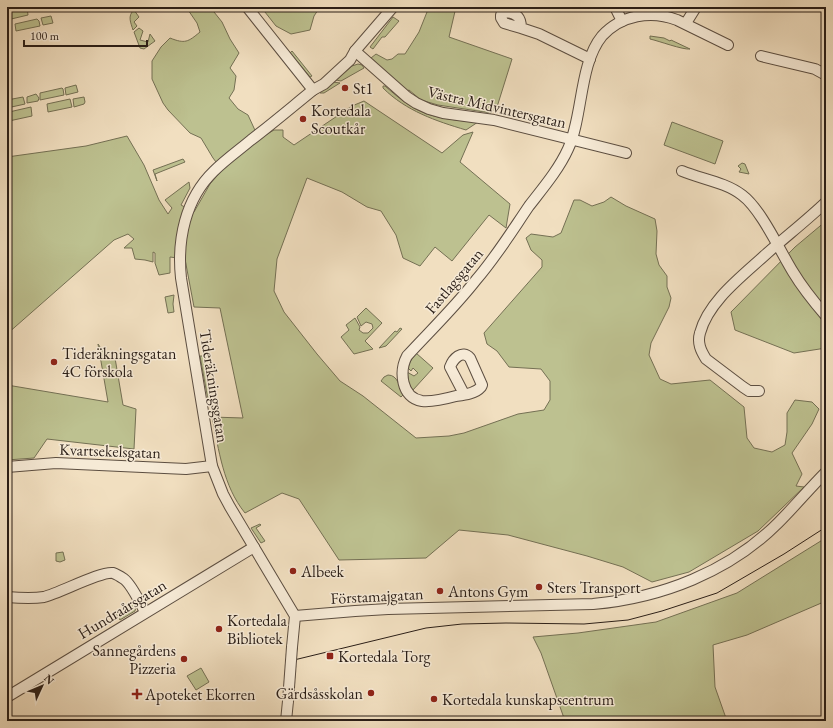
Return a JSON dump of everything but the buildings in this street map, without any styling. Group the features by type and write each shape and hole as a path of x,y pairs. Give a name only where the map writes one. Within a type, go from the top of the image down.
{"street":[{"path":"247,7 313,90"},
{"name":"Tideräkningsgatan","path":"295,616 223,494 212,466 181,278 180,250 184,224 194,198 213,172 313,90 332,78 350,60 355,51 393,7"},
{"path":"616,7 622,21"},
{"path":"686,23 696,7"},
{"path":"572,139 590,59 602,36 612,27 622,21 641,15 651,14 669,17 686,23 728,45"},
{"path":"521,28 539,34 590,59"},
{"name":"Västra Midvintersgatan","path":"355,51 416,104 429,109 442,113 494,120 626,152"},
{"path":"762,56 815,69 826,74"},
{"name":"Fastlagsgatan","path":"464,394 432,401 416,400 408,392 403,381 402,372 405,360 486,268 562,161 572,139"},
{"path":"682,171 724,185 741,194 754,208 798,279 826,316"},
{"path":"759,391 749,391 706,359 699,345 700,334 705,321 730,287 826,202"},
{"name":"Kvartsekelsgatan","path":"7,467 56,463 186,469 212,466"},
{"name":"Förstamajgatan","path":"295,616 375,610 593,604 615,602 640,597 682,584 719,567 738,555 778,523 826,472"},
{"name":"Hundraårsgatan","path":"7,697 254,546"},
{"path":"7,597 44,597 93,578 112,573 120,576 127,582 145,612"},
{"path":"286,721 295,616"}],"green space":[{"path":"27,7 28,15 7,20 7,12"},
{"path":"186,7 210,7 222,22 239,53 230,68 236,76 234,90 229,98 238,109 248,115 259,139 274,130 283,130 283,137 294,145 352,106 364,101 442,153 463,135 473,132 460,162 510,204 506,228 489,215 452,261 435,247 420,266 403,258 396,235 381,211 367,207 342,192 307,178 277,259 274,291 284,312 340,381 363,396 416,438 449,436 464,433 518,414 544,410 550,400 550,381 541,369 509,367 497,351 487,344 484,333 542,267 542,260 531,250 526,238 531,234 553,237 561,233 574,200 580,200 592,206 604,202 611,197 626,206 655,219 657,231 656,254 659,265 667,276 667,287 671,298 669,307 651,343 649,355 660,379 671,384 710,380 744,407 747,438 754,448 772,452 785,445 787,413 795,400 812,402 819,409 812,424 792,453 802,474 796,486 804,487 758,531 689,572 652,582 623,567 587,556 508,535 459,530 426,558 339,560 299,499 282,493 245,513 232,491 223,467 212,417 243,418 220,308 194,307 185,259 170,257 170,273 159,275 155,263 155,253 153,252 153,262 135,259 132,248 124,248 134,239 128,234 114,240 7,334 7,157 86,146 127,136 144,165 159,200 168,214 172,208 165,200 189,182 190,188 181,205 194,212 210,184 222,170 201,138 190,133 168,110 163,103 152,79 152,61 161,47 170,38 179,41 186,41 200,32 197,23"},
{"path":"261,7 320,7 314,16 310,30 291,34 276,26"},
{"path":"429,7 456,7 449,37 512,59 497,107 491,113 438,105 421,100 409,90 407,91 371,58 376,54 387,60 392,59 398,54 405,54 419,32"},
{"path":"134,10 139,17 134,22 137,26 133,30 130,17"},
{"path":"51,16 53,23 43,25 41,18"},
{"path":"393,17 399,21 385,37 382,37 373,49 370,47"},
{"path":"37,19 40,26 16,31 15,24"},
{"path":"139,28 143,31 140,40 148,42 150,34 155,41 144,49 140,48 134,32"},
{"path":"650,36 671,40 690,49 677,47 650,39"},
{"path":"292,51 312,76 310,77 290,53"},
{"path":"358,64 362,65 364,68 341,81 336,80 352,66"},
{"path":"333,82 340,83 324,93 320,93 320,92"},
{"path":"76,85 78,92 66,95 65,88"},
{"path":"383,86 418,110 444,118 478,122 466,130 433,119 401,103 383,88"},
{"path":"62,88 64,95 40,100 40,93"},
{"path":"36,94 39,98 38,101 27,103 27,97"},
{"path":"23,97 25,104 7,108 7,100"},
{"path":"84,97 84,104 74,107 73,99"},
{"path":"70,99 72,107 48,112 47,104"},
{"path":"31,107 32,116 9,121 9,112"},
{"path":"672,122 723,141 715,164 664,145"},
{"path":"183,159 185,162 155,174 157,181 153,170"},
{"path":"742,163 745,164 749,174 739,172 741,169 738,166"},
{"path":"826,221 826,348 794,353 735,330 731,312 795,247"},
{"path":"174,295 174,312 168,313 165,297"},
{"path":"366,308 382,323 365,341 373,349 354,354 341,337 349,330 346,325 355,318 360,327 359,330 363,333 368,333 373,328 372,324 366,322 361,326 357,317"},
{"path":"400,328 402,329 386,346 379,348 395,331 397,332"},
{"path":"98,344 109,360 115,358 123,405 136,409 134,449 47,439 34,458 7,460 7,385 108,402"},
{"path":"416,353 433,368 413,390 409,384 407,372 414,376 418,373 413,368 411,371 408,368"},
{"path":"200,356 204,356 211,397 208,400"},
{"path":"388,375 394,377 398,382 404,394 401,397 381,381"},
{"path":"260,524 261,525 256,528 265,541 261,543 251,528"},
{"path":"824,539 826,540 826,601 747,635 713,645 715,687 727,721 565,721 541,653 533,637 578,633 656,622 737,593"},
{"path":"63,552 65,560 60,562 56,561 56,553"},
{"path":"134,603 136,606 135,611 120,620 115,613"},
{"path":"201,668 209,682 196,690 187,676"}],"tram line":[{"path":"294,660 426,628 462,624 584,624 628,620 662,611 717,593 784,554 826,527"}],"place":[{"name":"St1","path":"345,88"},
{"name":"Kortedala Scoutkår","path":"303,119"},
{"name":"Tideräkningsgatan 4C förskola","path":"54,362"},
{"name":"Albeek","path":"293,571"},
{"name":"Sters Transport","path":"539,587"},
{"name":"Antons Gym","path":"440,591"},
{"name":"Kortedala Bibliotek","path":"219,629"},
{"name":"Kortedala Torg","path":"330,656"},
{"name":"Sannegårdens Pizzeria","path":"184,659"},
{"name":"Gärdsåsskolan","path":"371,693"},
{"name":"Apoteket Ekorren","path":"137,694"},
{"name":"Kortedala kunskapscentrum","path":"434,699"}]}
